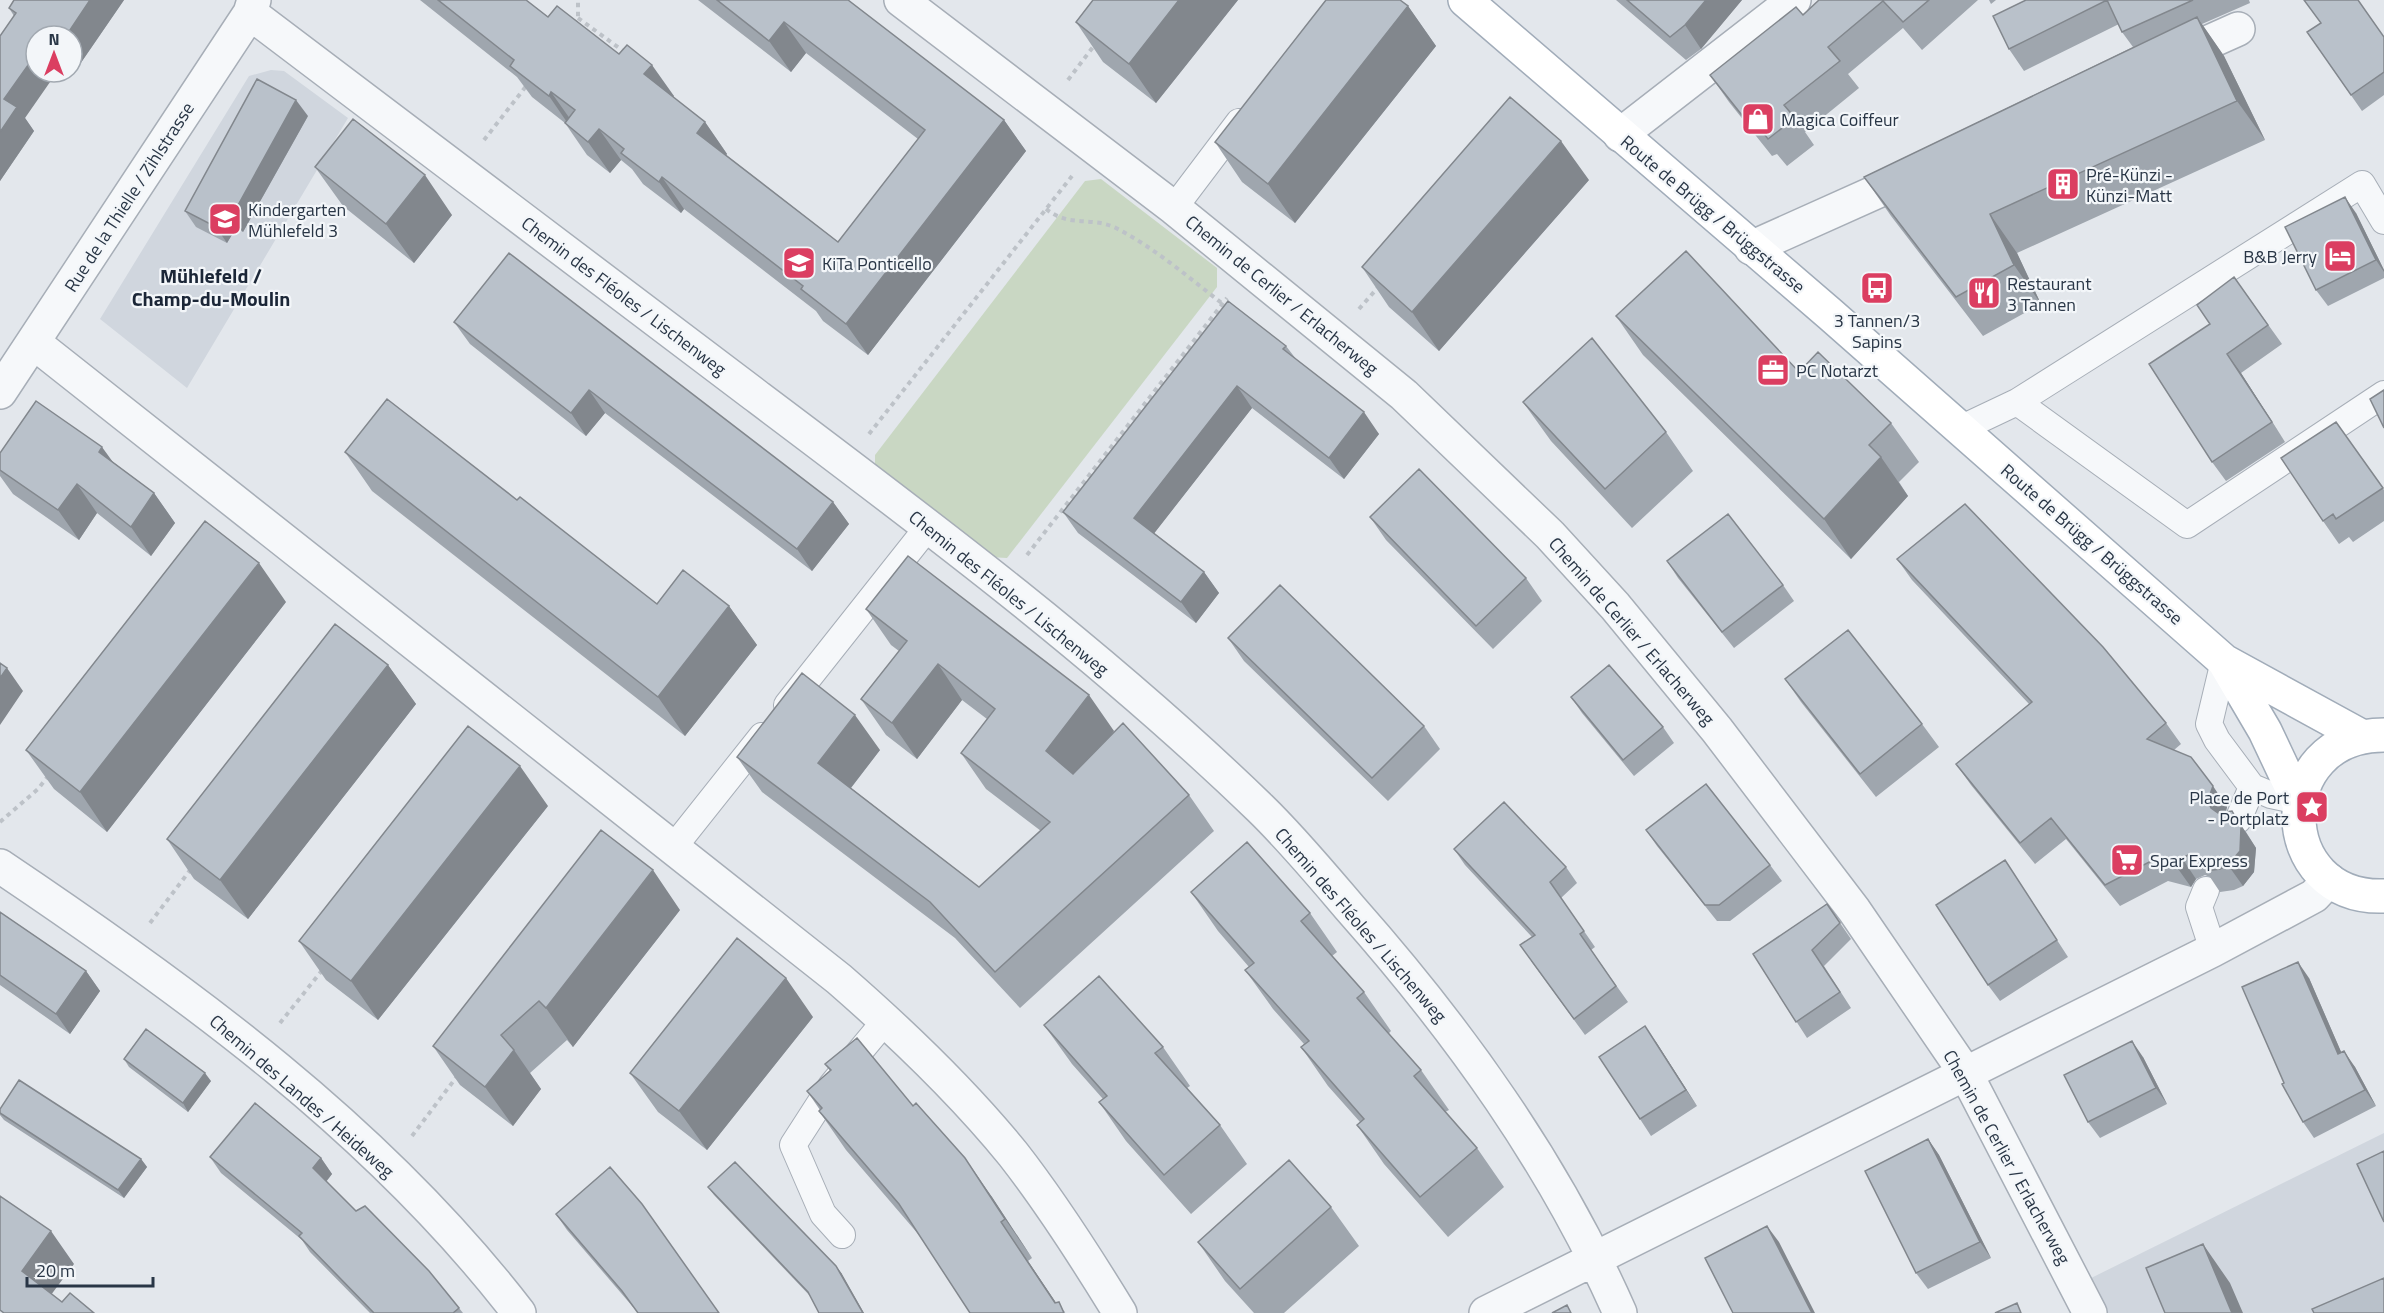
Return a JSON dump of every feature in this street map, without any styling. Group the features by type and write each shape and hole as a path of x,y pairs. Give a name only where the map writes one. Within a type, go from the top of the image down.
{"main road":[{"name":"Route de Brügg / Brüggstrasse","path":"1465,0 2224,661 2372,736"},
{"name":"Route de Brügg / Brüggstrasse","path":"2224,661 2265,730 2298,801"},
{"path":"2372,736 2339,745 2320,759 2306,779 2298,801 2297,823 2303,845 2313,864 2329,880 2348,891 2370,897 2384,896"}],"street":[{"name":"Chemin de Cerlier / Erlacherweg","path":"901,0 1174,208 1334,336 1451,439 1550,535 1615,606 1717,730 1854,909 1966,1074 2090,1313"},
{"path":"1620,135 1794,0"},
{"name":"Chemin des Fléoles / Lischenweg","path":"252,7 459,172 846,463 1004,586 1137,697 1263,811 1415,982 1488,1079 1539,1159 1596,1259 1620,1313"},
{"name":"Rue de la Thielle / Zihlstrasse","path":"0,392 252,7"},
{"path":"2139,74 2238,29"},
{"path":"1751,248 1942,162"},
{"path":"33,342 839,979 886,1020 968,1102 1014,1155 1093,1268 1120,1313"},
{"name":"Chemin des Landes / Heideweg","path":"0,866 127,952 258,1052 388,1168 489,1275 519,1313"},
{"path":"1486,1313 1596,1259 1651,1228 2213,950 2314,896 2329,880"}],"lane":[{"path":"1174,208 1252,104"},
{"path":"1960,429 2017,402 2362,184 2384,221"},
{"path":"2017,402 2187,525 2384,394"},
{"path":"673,848 928,527"},
{"path":"2224,661 2209,723 2217,740 2252,787 2271,795 2298,801"},
{"path":"2238,820 2252,787"},
{"path":"2206,890 2199,907 2213,950"},
{"path":"842,1235 823,1214 793,1145 831,1086 886,1020"}],"path":[{"path":"571,27 578,18 578,0"},
{"path":"578,18 628,55"},
{"path":"1045,110 1101,37"},
{"path":"459,172 529,81"},
{"path":"846,463 1095,147"},
{"path":"1046,209 1057,218 1073,222 1097,222 1115,228 1163,258 1222,304"},
{"path":"1004,586 1250,269"},
{"path":"1334,336 1382,283"},
{"path":"0,822 38,789 52,771"},
{"path":"127,952 193,867"},
{"path":"258,1052 331,958"},
{"path":"388,1168 460,1073"}],"shaded area":[{"name":"Kindergarten Mühlefeld 3","path":"271,70 284,71 348,118 187,388 100,319 249,76"},
{"path":"2384,1133 2384,1313 2090,1313 2077,1285"}],"green space":[{"path":"1101,179 1217,268 1217,287 1007,558 988,557 875,468 875,455 1085,181"}],"building":[{"path":"14,0 90,0 74,24 24,24 24,71 4,99 17,107 0,132 0,36 16,13 9,8"},
{"path":"438,0 526,0 548,17 557,6 619,54 627,45 652,65 644,74 705,122 697,133 838,242 925,130 784,22 769,41 717,0 848,0 1004,120 846,324 801,289 803,286 662,177 659,182 621,153 624,149 599,129 588,142 565,123 575,110 551,92 549,96 510,66 514,60"},
{"path":"1093,0 1179,0 1129,64 1076,22"},
{"path":"1326,0 1400,0 1408,6 1268,184 1215,142"},
{"path":"1627,0 1706,0 1685,25 1670,37"},
{"path":"1819,0 1929,0 1903,22 1883,1 1828,47 1840,61 1784,105 1795,118 1768,139 1758,126 1753,129 1710,75 1796,7 1803,15"},
{"path":"2026,0 2107,0 2009,49 1993,16"},
{"path":"2107,0 2193,0 2122,32"},
{"path":"2304,0 2358,0 2384,37 2384,72 2351,95 2307,32 2321,23"},
{"path":"2197,17 2237,101 1990,214 2014,265 1956,297 1864,177"},
{"path":"257,79 296,100 232,216 224,212 216,227 185,211"},
{"path":"1510,97 1561,141 1412,312 1362,267"},
{"path":"353,119 425,175 386,224 315,167"},
{"name":"B&B Jerry","path":"2345,197 2376,260 2316,290 2285,227"},
{"path":"1686,251 1799,372 1818,352 1891,423 1869,445 1881,457 1824,519 1616,316"},
{"path":"509,253 833,502 797,549 589,390 571,413 454,322"},
{"path":"2234,277 2268,325 2227,354 2272,422 2212,462 2149,364 2210,324 2197,305"},
{"path":"1228,301 1286,346 1283,349 1364,412 1329,458 1237,386 1134,518 1204,572 1181,602 1063,512"},
{"path":"1592,338 1666,432 1605,489 1523,402"},
{"path":"2384,390 2384,428 2370,399"},
{"path":"387,399 517,500 520,497 657,604 683,570 729,606 658,697 345,452"},
{"path":"36,401 102,447 99,452 154,493 131,527 77,484 58,510 0,470 0,453"},
{"path":"2336,422 2383,488 2336,519 2333,514 2323,521 2281,458"},
{"path":"1419,469 1526,578 1476,626 1370,517"},
{"path":"1965,504 2103,647 2166,723 2147,739 2191,757 2213,786 2208,800 2211,808 2218,813 2232,811 2241,827 2240,851 2228,865 2206,871 2203,859 2190,854 2182,858 2176,866 2153,860 2105,885 2051,818 2020,843 1956,764 2032,702 1897,559"},
{"path":"1728,514 1783,585 1722,632 1667,561"},
{"path":"205,521 259,563 80,792 26,750"},
{"path":"908,556 1089,695 1046,751 1073,774 1123,723 1189,795 995,972 930,902 737,757 802,673 855,715 818,763 979,887 1050,822 961,753 995,709 938,664 892,723 861,699 907,641 866,609"},
{"path":"1280,585 1424,726 1372,778 1228,638"},
{"path":"335,624 388,665 220,880 167,839"},
{"path":"1848,630 1922,724 1860,774 1785,679"},
{"path":"0,663 7,668 0,678"},
{"path":"1609,665 1663,727 1623,760 1571,697"},
{"path":"468,726 520,766 351,981 299,941"},
{"path":"1706,784 1770,865 1719,905 1705,905 1646,830"},
{"path":"1504,802 1566,867 1550,882 1584,931 1580,934 1616,986 1574,1019 1520,945 1535,935 1454,849"},
{"path":"601,830 653,870 546,1008 539,1001 501,1035 514,1050 485,1087 433,1046"},
{"path":"1247,842 1310,913 1301,921 1364,992 1357,998 1421,1070 1414,1076 1477,1148 1420,1197 1357,1125 1364,1119 1301,1047 1309,1041 1245,970 1254,963 1191,892"},
{"path":"2005,860 2057,940 1988,985 1936,905"},
{"path":"1827,904 1840,923 1812,950 1840,992 1796,1022 1753,954"},
{"path":"0,912 86,971 56,1014 0,975"},
{"path":"737,938 786,978 679,1111 630,1073"},
{"path":"2298,962 2338,1054 2344,1051 2365,1090 2303,1122 2282,1084 2284,1083 2242,987"},
{"path":"1099,976 1163,1047 1155,1053 1220,1125 1164,1175 1099,1102 1107,1096 1044,1025"},
{"path":"1645,1026 1686,1090 1640,1119 1599,1057"},
{"path":"146,1029 205,1073 183,1103 124,1059"},
{"path":"857,1038 913,1106 916,1103 965,1158 1005,1219 1001,1222 1055,1303 1059,1302 1064,1313 970,1313 899,1204 819,1111 822,1108 807,1091 831,1070 825,1064"},
{"path":"2132,1041 2156,1088 2088,1122 2064,1075"},
{"path":"19,1080 141,1159 118,1190 0,1113 0,1109"},
{"path":"255,1103 321,1158 313,1168 356,1211 365,1206 429,1271 459,1308 453,1313 374,1313 299,1236 302,1233 210,1157"},
{"path":"1928,1139 1980,1242 1916,1273 1865,1171"},
{"path":"2384,1151 2384,1222 2357,1164"},
{"path":"1289,1160 1331,1207 1240,1289 1198,1242"},
{"path":"735,1162 836,1266 863,1313 819,1313 808,1292 708,1187"},
{"path":"610,1167 642,1204 719,1313 638,1313 556,1214"},
{"path":"0,1196 51,1231 22,1271 62,1302 70,1293 94,1313 4,1313 0,1310"},
{"path":"1767,1226 1812,1313 1733,1313 1705,1258"},
{"path":"2203,1244 2232,1313 2165,1313 2146,1268"},
{"path":"2384,1278 2384,1313 2314,1313 2312,1309"},
{"path":"2017,1303 2021,1313 1995,1313"},
{"path":"1567,1305 1571,1313 1552,1313"}],"place":[{"name":"Magica Coiffeur","path":"1758,119"},
{"name":"Pré-Künzi - Künzi-Matt","path":"2063,184"},
{"name":"Kindergarten Mühlefeld 3","path":"225,219"},
{"name":"B&B Jerry","path":"2340,256"},
{"name":"KiTa Ponticello","path":"799,263"},
{"name":"3 Tannen/3 Sapins","path":"1877,288"},
{"name":"Restaurant 3 Tannen","path":"1984,293"},
{"name":"PC Notarzt","path":"1773,370"},
{"name":"Place de Port - Portplatz","path":"2312,807"},
{"name":"Spar Express","path":"2127,860"}],"district":[{"name":"Mühlefeld / Champ-du-Moulin","path":"211,286"}]}
